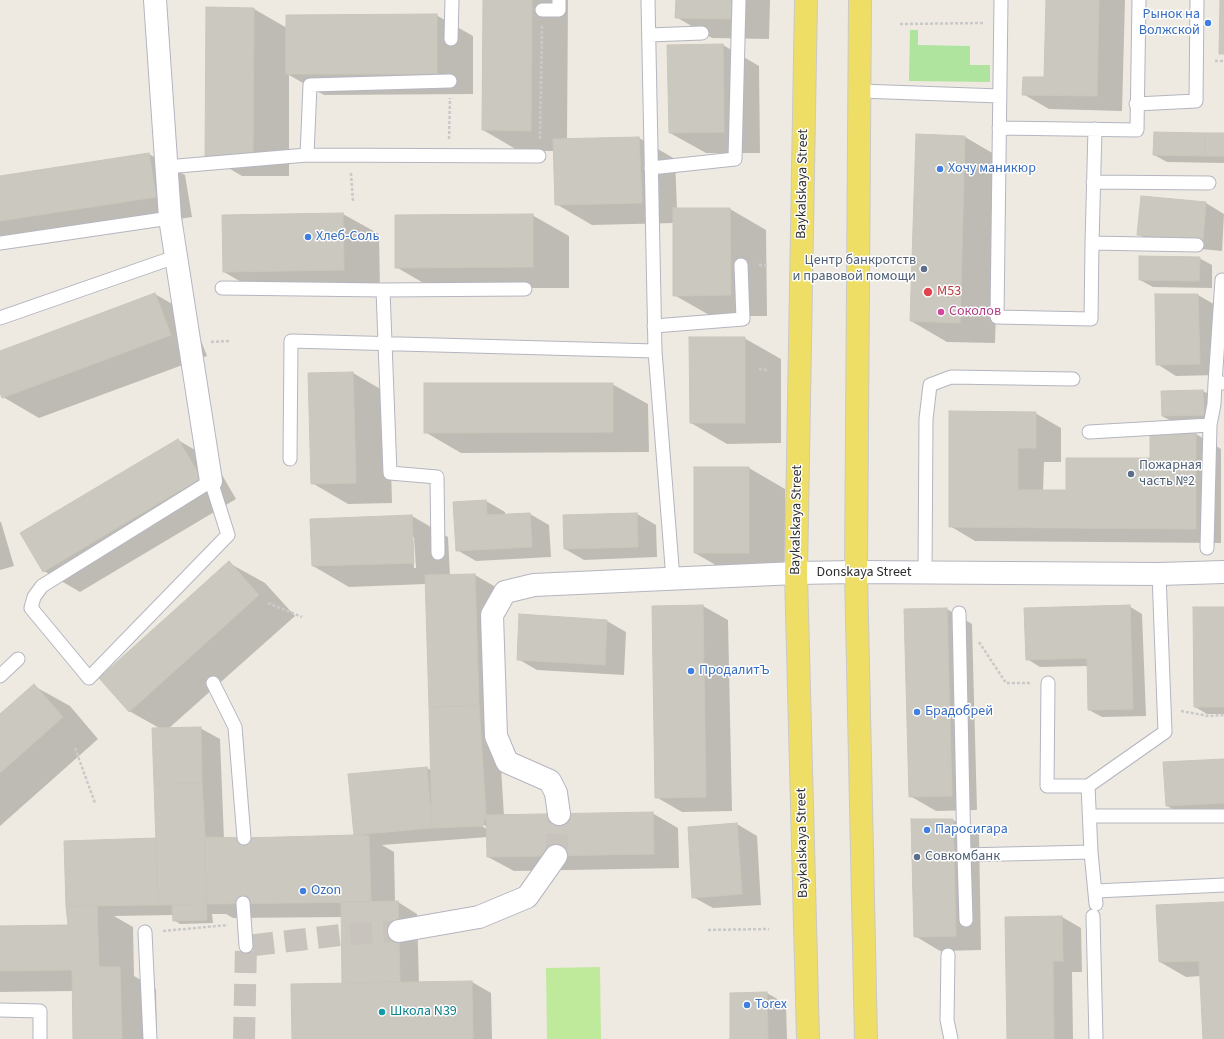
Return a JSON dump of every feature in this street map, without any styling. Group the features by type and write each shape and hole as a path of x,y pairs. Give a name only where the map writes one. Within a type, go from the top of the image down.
{"main road":[{"name":"Baykalskaya Street","path":"806,0 796,573 808,1039"},
{"path":"860,0 856,572 866,1039"}],"street":[{"path":"155,0 170,218 211,481"},
{"name":"Donskaya Street","path":"559,814 556,794 550,781 507,762 496,736 492,615 505,592 534,585 796,573 1159,574 1224,572"},
{"path":"399,931 479,917 527,897 556,856"}],"lane":[{"path":"451,39 452,0"},
{"path":"542,10 559,10 559,0"},
{"path":"648,0 655,352 673,579"},
{"path":"651,168 735,159 739,0"},
{"path":"1002,0 997,317 1091,319 1095,129"},
{"path":"999,128 1136,130 1139,0"},
{"path":"1136,104 1196,101 1197,1"},
{"path":"649,35 702,33"},
{"path":"307,155 310,85 450,81"},
{"path":"860,90 1000,96"},
{"path":"166,167 307,155 539,156"},
{"path":"1093,182 1210,183"},
{"path":"0,243 170,218"},
{"path":"1092,244 1197,245"},
{"path":"0,318 175,256"},
{"path":"654,326 743,319 741,265"},
{"path":"1207,548 1210,425 1220,383 1222,280"},
{"path":"222,288 383,290 525,289"},
{"path":"383,290 390,473 437,477 438,553"},
{"path":"290,459 291,341 655,352"},
{"path":"924,573 926,419 930,385 951,377 1073,379"},
{"path":"1089,432 1210,425"},
{"path":"211,481 228,535 89,678 31,608 34,597 42,586 211,481"},
{"path":"1048,683 1047,786 1088,786 1164,732 1159,574"},
{"path":"959,613 966,920"},
{"path":"0,676 18,659"},
{"path":"213,683 235,727 244,838"},
{"path":"1088,786 1091,852 1096,891 1094,910 1096,1039"},
{"path":"1090,816 1224,816"},
{"path":"964,855 1091,852"},
{"path":"1096,891 1224,885"},
{"path":"243,903 246,946"},
{"path":"145,932 150,1039"},
{"path":"948,955 947,1020 951,1039"},
{"path":"0,1010 40,1011 40,1039"}],"path":[{"path":"539,156 542,10"},
{"path":"900,24 1002,23"},
{"path":"350,155 353,202"},
{"path":"758,369 768,370"},
{"path":"268,603 302,617"},
{"path":"959,613 1006,683 1048,683"},
{"path":"1164,710 1186,711 1209,716 1224,715"},
{"path":"74,748 95,803"},
{"path":"145,932 244,923"},
{"path":"708,930 769,929"}],"green space":[{"path":"910,30 918,30 918,45 970,46 970,65 990,65 990,82 909,81"},
{"path":"600,967 601,1039 547,1039 546,968"}],"building":[{"path":"483,0 532,0 531,131 482,130"},
{"path":"676,0 733,0 733,19 675,18"},
{"path":"1046,0 1099,0 1097,96 1022,95 1023,77 1044,77"},
{"path":"1220,0 1224,0 1224,54 1219,54"},
{"path":"206,7 254,8 253,156 205,156"},
{"path":"437,14 437,74 286,74 286,15"},
{"path":"723,44 724,132 669,133 667,45"},
{"path":"1154,132 1205,133 1205,156 1153,155"},
{"path":"1205,133 1224,133 1224,156 1205,156"},
{"path":"916,134 965,136 960,323 910,321"},
{"path":"639,137 642,203 555,205 553,139"},
{"path":"149,153 156,197 0,221 0,176"},
{"path":"1141,196 1206,202 1203,240 1137,235"},
{"path":"673,208 730,208 731,295 673,296"},
{"path":"343,213 344,270 223,272 222,215"},
{"path":"533,214 533,267 395,268 395,215"},
{"path":"1139,256 1200,257 1199,281 1139,280"},
{"path":"155,293 171,335 2,398 0,393 0,351"},
{"path":"1155,294 1198,294 1200,364 1156,365"},
{"path":"689,337 745,337 745,423 690,423"},
{"path":"353,372 356,483 311,484 308,373"},
{"path":"424,383 613,383 613,432 424,433"},
{"path":"1203,390 1204,415 1162,416 1161,391"},
{"name":"Пожарная часть №2","path":"949,411 1036,412 1036,448 1018,448 1018,490 1066,490 1066,458 1150,458 1150,433 1196,433 1196,529 949,527"},
{"path":"178,439 201,478 43,572 20,533"},
{"path":"694,467 749,467 749,553 694,553"},
{"path":"486,500 487,515 530,513 532,547 456,551 453,502"},
{"path":"637,513 638,547 564,549 563,515"},
{"path":"412,515 414,563 312,566 310,519"},
{"path":"229,561 259,595 129,712 99,678"},
{"path":"475,574 479,705 429,707 425,575"},
{"path":"703,605 706,797 655,798 652,606"},
{"path":"1130,605 1133,709 1088,710 1087,658 1026,660 1024,608"},
{"path":"1193,607 1224,607 1224,707 1194,707"},
{"path":"947,608 952,796 909,797 904,609"},
{"path":"519,614 607,620 605,665 517,660"},
{"path":"34,684 63,717 0,773 0,714"},
{"path":"479,705 486,815 483,826 432,828 429,707"},
{"path":"201,727 202,783 154,784 152,728"},
{"path":"1224,759 1224,803 1166,806 1163,762"},
{"path":"427,767 432,828 354,835 348,774"},
{"path":"202,783 205,837 206,904 158,905 154,784"},
{"path":"653,812 654,854 487,857 486,815"},
{"path":"911,819 953,819 956,936 914,937"},
{"path":"737,823 742,894 692,898 688,827"},
{"path":"354,835 369,836 371,902 206,904 205,837 244,838"},
{"path":"156,838 158,905 66,906 64,841"},
{"path":"398,901 400,982 342,983 341,902"},
{"path":"1224,902 1224,1039 1203,1039 1199,961 1159,962 1156,905"},
{"path":"206,904 207,920 173,921 172,905"},
{"path":"97,905 99,967 120,967 122,1039 73,1039 72,970 0,971 0,926 68,925 66,906"},
{"path":"1062,916 1063,961 1053,961 1054,1039 1007,1039 1005,917"},
{"name":"Школа N39","path":"472,981 473,1039 292,1039 291,984"},
{"path":"767,992 768,1039 730,1039 730,993"}],"tunnel":[{"path":"556,856 559,814"},
{"path":"244,1039 246,946 341,935 399,931"}],"place":[{"name":"Рынок на Волжской","path":"1208,23"},
{"name":"Хочу маникюр","path":"940,169"},
{"name":"Хлеб-Соль","path":"308,237"},
{"name":"Центр банкротств и правовой помощи","path":"924,269"},
{"name":"М53","path":"928,292"},
{"name":"Соколов","path":"941,312"},
{"name":"Пожарная часть №2","path":"1131,474"},
{"name":"ПродалитЪ","path":"691,671"},
{"name":"Брадобрей","path":"917,712"},
{"name":"Паросигара","path":"927,830"},
{"name":"Совкомбанк","path":"917,857"},
{"name":"Ozon","path":"303,891"},
{"name":"Torex","path":"747,1005"},
{"name":"Школа N39","path":"382,1012"}]}
